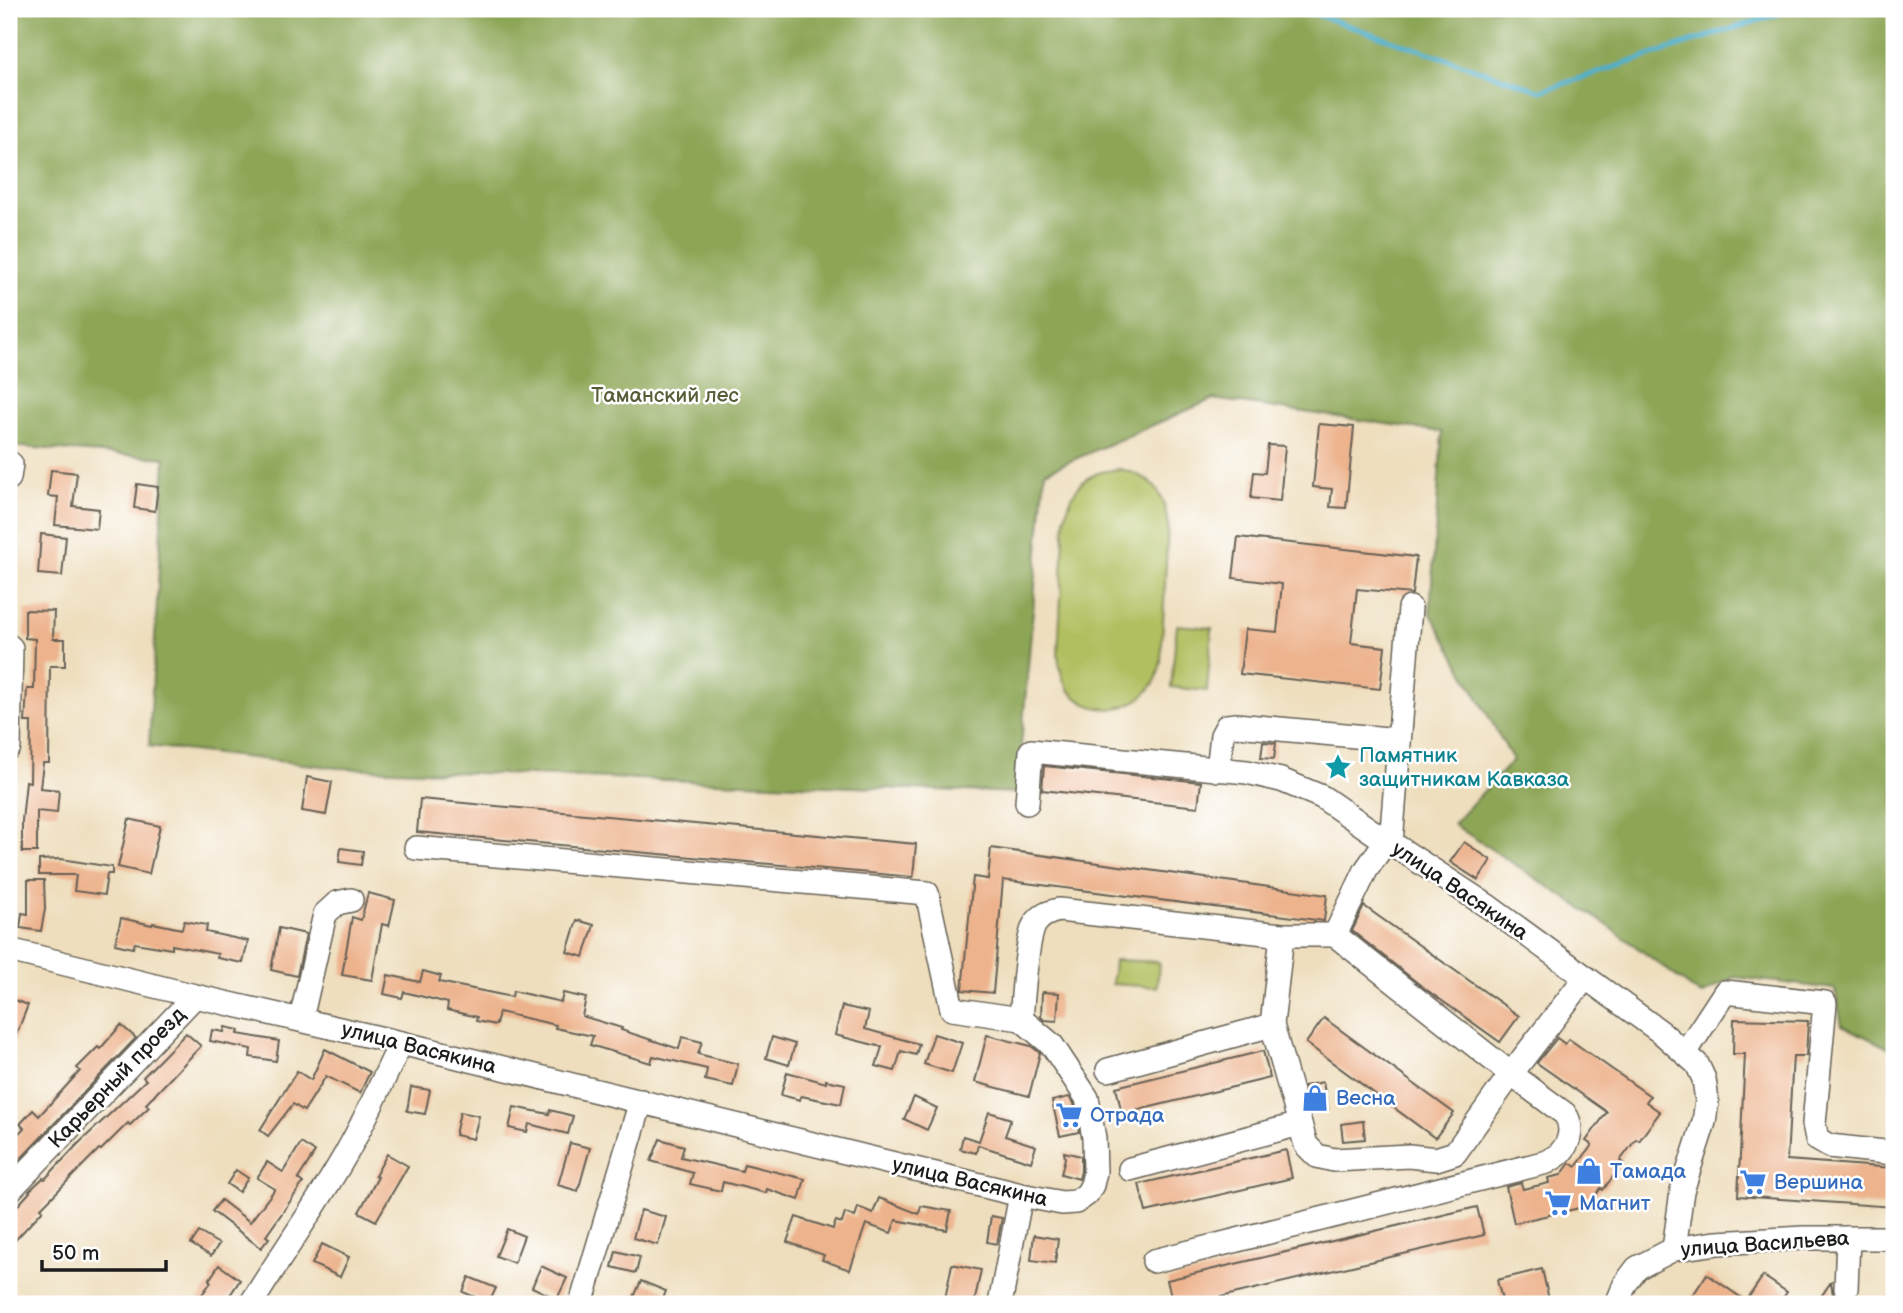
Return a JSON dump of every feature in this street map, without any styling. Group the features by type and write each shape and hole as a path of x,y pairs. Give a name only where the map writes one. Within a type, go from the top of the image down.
{"street":[{"path":"1027,803 1031,751 1247,772 1269,777 1322,797 1389,842 1410,608"},
{"path":"9,646 9,747"},
{"path":"1218,770 1222,734 1227,726 1399,740"},
{"name":"улица Васякина","path":"1335,935 1366,870 1389,842 1489,907 1662,1033 1697,1064 1704,1079 1707,1101 1704,1122 1682,1191 1674,1249"},
{"path":"416,848 927,893 952,1009 1020,1019 1030,936 1036,922 1046,913 1059,910 1282,935 1335,935 1565,1114 1570,1123 1571,1133 1561,1153 1547,1162 1154,1261"},
{"path":"301,1019 325,914 337,903 351,900"},
{"path":"1282,935 1272,1025 1306,1145 1317,1156 1334,1160 1409,1156 1436,1159 1455,1153 1511,1074 1585,978"},
{"name":"улица Васякина","path":"9,950 1021,1195 1062,1203 1076,1202 1087,1194 1095,1172 1094,1138 1087,1098 1052,1045 1020,1019"},
{"path":"1685,1053 1725,992 1825,1003 1814,1124 1817,1139 1829,1146 1894,1153"},
{"name":"Карьерный проезд","path":"9,1191 195,996"},
{"path":"1108,1070 1272,1025"},
{"path":"251,1304 345,1156 401,1043"},
{"path":"581,1304 641,1101"},
{"path":"1130,1169 1300,1124"},
{"path":"1455,1153 1459,1184"},
{"path":"1000,1304 1021,1195"},
{"name":"улица Васильева","path":"1617,1302 1625,1284 1637,1268 1674,1249 1717,1243 1804,1238 1894,1238"},
{"path":"1846,1289 1848,1238"}],"green space":[{"name":"Таманский лес","path":"9,9 1894,9 1894,1051 1842,1025 1835,989 1734,977 1701,995 1607,925 1453,824 1513,760 1430,612 1442,432 1213,399 1045,472 1017,793 338,768 149,746 165,458 9,446"},
{"path":"1120,469 1149,481 1160,494 1166,512 1168,524 1161,662 1154,683 1146,693 1126,706 1102,708 1079,700 1065,683 1060,669 1058,655 1065,517 1072,496 1083,482 1098,473"},
{"path":"1177,625 1212,628 1207,691 1171,687"},
{"path":"1114,960 1159,962 1157,987 1112,984"}],"building":[{"path":"1319,424 1354,427 1346,508 1330,507 1332,489 1313,487"},
{"path":"1268,445 1285,446 1280,501 1251,498 1254,472 1265,473"},
{"path":"51,470 77,473 73,506 99,509 97,529 55,525 58,497 48,496"},
{"path":"137,484 158,487 155,511 134,508"},
{"path":"41,534 66,537 62,576 38,574"},
{"path":"1238,537 1416,557 1412,594 1357,589 1351,643 1385,647 1380,689 1240,674 1245,629 1277,632 1282,584 1233,578"},
{"path":"25,610 54,611 53,639 65,639 65,666 50,666 49,763 43,763 40,788 59,790 57,813 37,811 37,852 22,852 26,781 30,782 31,722 25,722 27,689 34,689 35,639 25,638"},
{"path":"1263,742 1276,743 1274,759 1261,758"},
{"path":"1044,766 1201,782 1198,807 1042,790"},
{"path":"307,777 332,782 326,815 302,811"},
{"path":"420,799 916,844 913,877 417,832"},
{"path":"129,819 160,826 149,874 118,867"},
{"path":"1464,842 1491,860 1478,880 1450,862"},
{"path":"341,848 363,851 361,865 339,862"},
{"path":"991,848 1327,895 1324,921 1003,880 993,993 962,990 973,877 988,879"},
{"path":"61,859 112,867 112,874 107,874 104,895 74,891 76,875 39,875 39,860"},
{"path":"28,880 44,880 45,909 41,931 20,928 22,913 28,914"},
{"path":"368,893 395,900 389,926 382,924 372,980 342,975 352,917 361,920"},
{"path":"1364,906 1519,1016 1500,1042 1424,988 1352,931"},
{"path":"121,918 182,929 184,921 207,925 206,932 248,941 243,963 217,958 218,954 172,945 172,949 135,943 133,948 115,944"},
{"path":"577,920 594,925 584,957 567,952"},
{"path":"279,928 306,934 297,976 271,970"},
{"path":"423,971 441,976 439,982 512,997 513,991 561,1002 563,993 586,998 582,1016 679,1049 682,1037 702,1042 698,1054 738,1064 733,1086 705,1080 707,1069 653,1056 651,1063 590,1045 593,1036 555,1028 556,1025 499,1012 496,1025 447,1010 448,1003 404,992 402,998 384,994 388,975 420,982"},
{"path":"1042,992 1059,993 1057,1021 1044,1020 1041,1017"},
{"path":"9,998 28,1005 9,1053"},
{"path":"842,1006 869,1012 865,1029 919,1044 916,1055 901,1051 895,1071 876,1066 882,1047 835,1035"},
{"path":"1324,1018 1454,1113 1435,1138 1306,1043"},
{"path":"1734,1019 1808,1021 1806,1056 1793,1056 1787,1160 1894,1168 1894,1207 1738,1196 1745,1054 1733,1054"},
{"path":"121,1025 136,1038 9,1171 9,1143 24,1128 20,1124 33,1110 39,1116 80,1071 77,1068 98,1047 100,1049"},
{"path":"225,1027 239,1030 238,1034 279,1041 276,1061 250,1057 251,1049 210,1041 212,1030 224,1032"},
{"path":"186,1033 201,1046 146,1104 149,1107 99,1149 41,1208 43,1210 9,1247 9,1215 29,1191 45,1179 146,1080 143,1077"},
{"path":"934,1034 962,1043 952,1073 924,1064"},
{"path":"987,1035 1031,1046 1040,1053 1029,1096 975,1082"},
{"path":"772,1037 795,1044 789,1065 766,1058"},
{"path":"1557,1038 1565,1044 1569,1039 1650,1096 1646,1102 1660,1112 1639,1141 1636,1139 1620,1161 1623,1163 1588,1206 1514,1223 1506,1187 1521,1183 1523,1189 1549,1183 1548,1178 1561,1175 1570,1163 1576,1167 1592,1145 1586,1141 1607,1112 1537,1063"},
{"path":"325,1049 370,1072 360,1093 326,1076 304,1111 293,1104 268,1136 260,1130 297,1071 311,1080"},
{"path":"1263,1051 1270,1078 1122,1114 1116,1087"},
{"path":"787,1072 826,1083 826,1080 845,1084 841,1104 801,1096 800,1100 781,1095"},
{"name":"Весна","path":"1323,1082 1328,1110 1311,1113 1304,1086"},
{"path":"411,1087 430,1090 425,1114 407,1111"},
{"path":"914,1097 937,1108 927,1130 904,1119"},
{"name":"Отрада","path":"1069,1097 1074,1103 1079,1132 1060,1136 1052,1101"},
{"path":"514,1107 549,1114 550,1110 573,1116 568,1134 529,1124 527,1132 509,1128"},
{"path":"460,1112 479,1116 473,1139 455,1135"},
{"path":"989,1112 1011,1119 1005,1136 1036,1146 1031,1162 978,1145 976,1153 960,1149 963,1136 979,1141"},
{"path":"1363,1121 1365,1139 1343,1141 1341,1124"},
{"path":"660,1139 684,1146 681,1157 742,1171 744,1164 805,1179 799,1200 767,1189 766,1193 723,1182 721,1191 690,1184 693,1173 651,1161"},
{"path":"301,1143 315,1152 298,1179 303,1183 266,1236 269,1238 261,1248 212,1211 221,1200 250,1222 275,1189 257,1178 267,1162 283,1172"},
{"path":"570,1143 590,1148 578,1191 558,1185"},
{"path":"1286,1150 1292,1178 1146,1212 1139,1184"},
{"path":"1064,1152 1081,1156 1079,1179 1061,1174"},
{"path":"387,1154 408,1166 376,1221 359,1212"},
{"path":"236,1170 248,1178 239,1192 227,1184"},
{"path":"879,1198 919,1214 921,1206 951,1211 947,1230 896,1220 891,1233 866,1224 850,1270 822,1260 824,1255 787,1242 796,1217 833,1229 836,1221 842,1223 845,1213 855,1217 858,1207 873,1213"},
{"path":"1477,1207 1484,1235 1191,1304 1173,1304 1167,1280"},
{"path":"641,1210 666,1217 658,1245 633,1238"},
{"path":"991,1216 1002,1218 997,1244 987,1242"},
{"path":"507,1229 524,1236 514,1263 496,1256"},
{"path":"199,1232 219,1244 211,1256 191,1244"},
{"path":"1034,1235 1058,1239 1055,1263 1031,1260"},
{"path":"322,1244 349,1257 340,1277 312,1264"},
{"path":"616,1251 640,1257 636,1273 612,1267"},
{"path":"952,1264 981,1270 974,1304 944,1304"},
{"path":"219,1265 240,1280 224,1304 195,1304 211,1282 209,1280"},
{"path":"541,1266 567,1278 557,1299 532,1287"},
{"path":"1542,1269 1550,1304 1503,1304 1497,1280"},
{"path":"1707,1274 1746,1301 1763,1276 1787,1292 1779,1304 1687,1304"},
{"path":"469,1277 496,1288 489,1303 463,1292"},
{"path":"641,1281 666,1291 661,1304 631,1304"},
{"path":"1831,1282 1833,1295 1838,1300 1846,1303 1855,1299 1863,1304 1816,1304"}],"waterway":[{"path":"1300,9 1541,91 1793,9"}],"place":[{"name":"Памятник защитникам Кавказа","path":"1338,767"},
{"name":"Весна","path":"1315,1098"},
{"name":"Отрада","path":"1069,1115"},
{"name":"Тамада","path":"1589,1171"},
{"name":"Вершина","path":"1753,1182"},
{"name":"Магнит","path":"1558,1203"}]}
